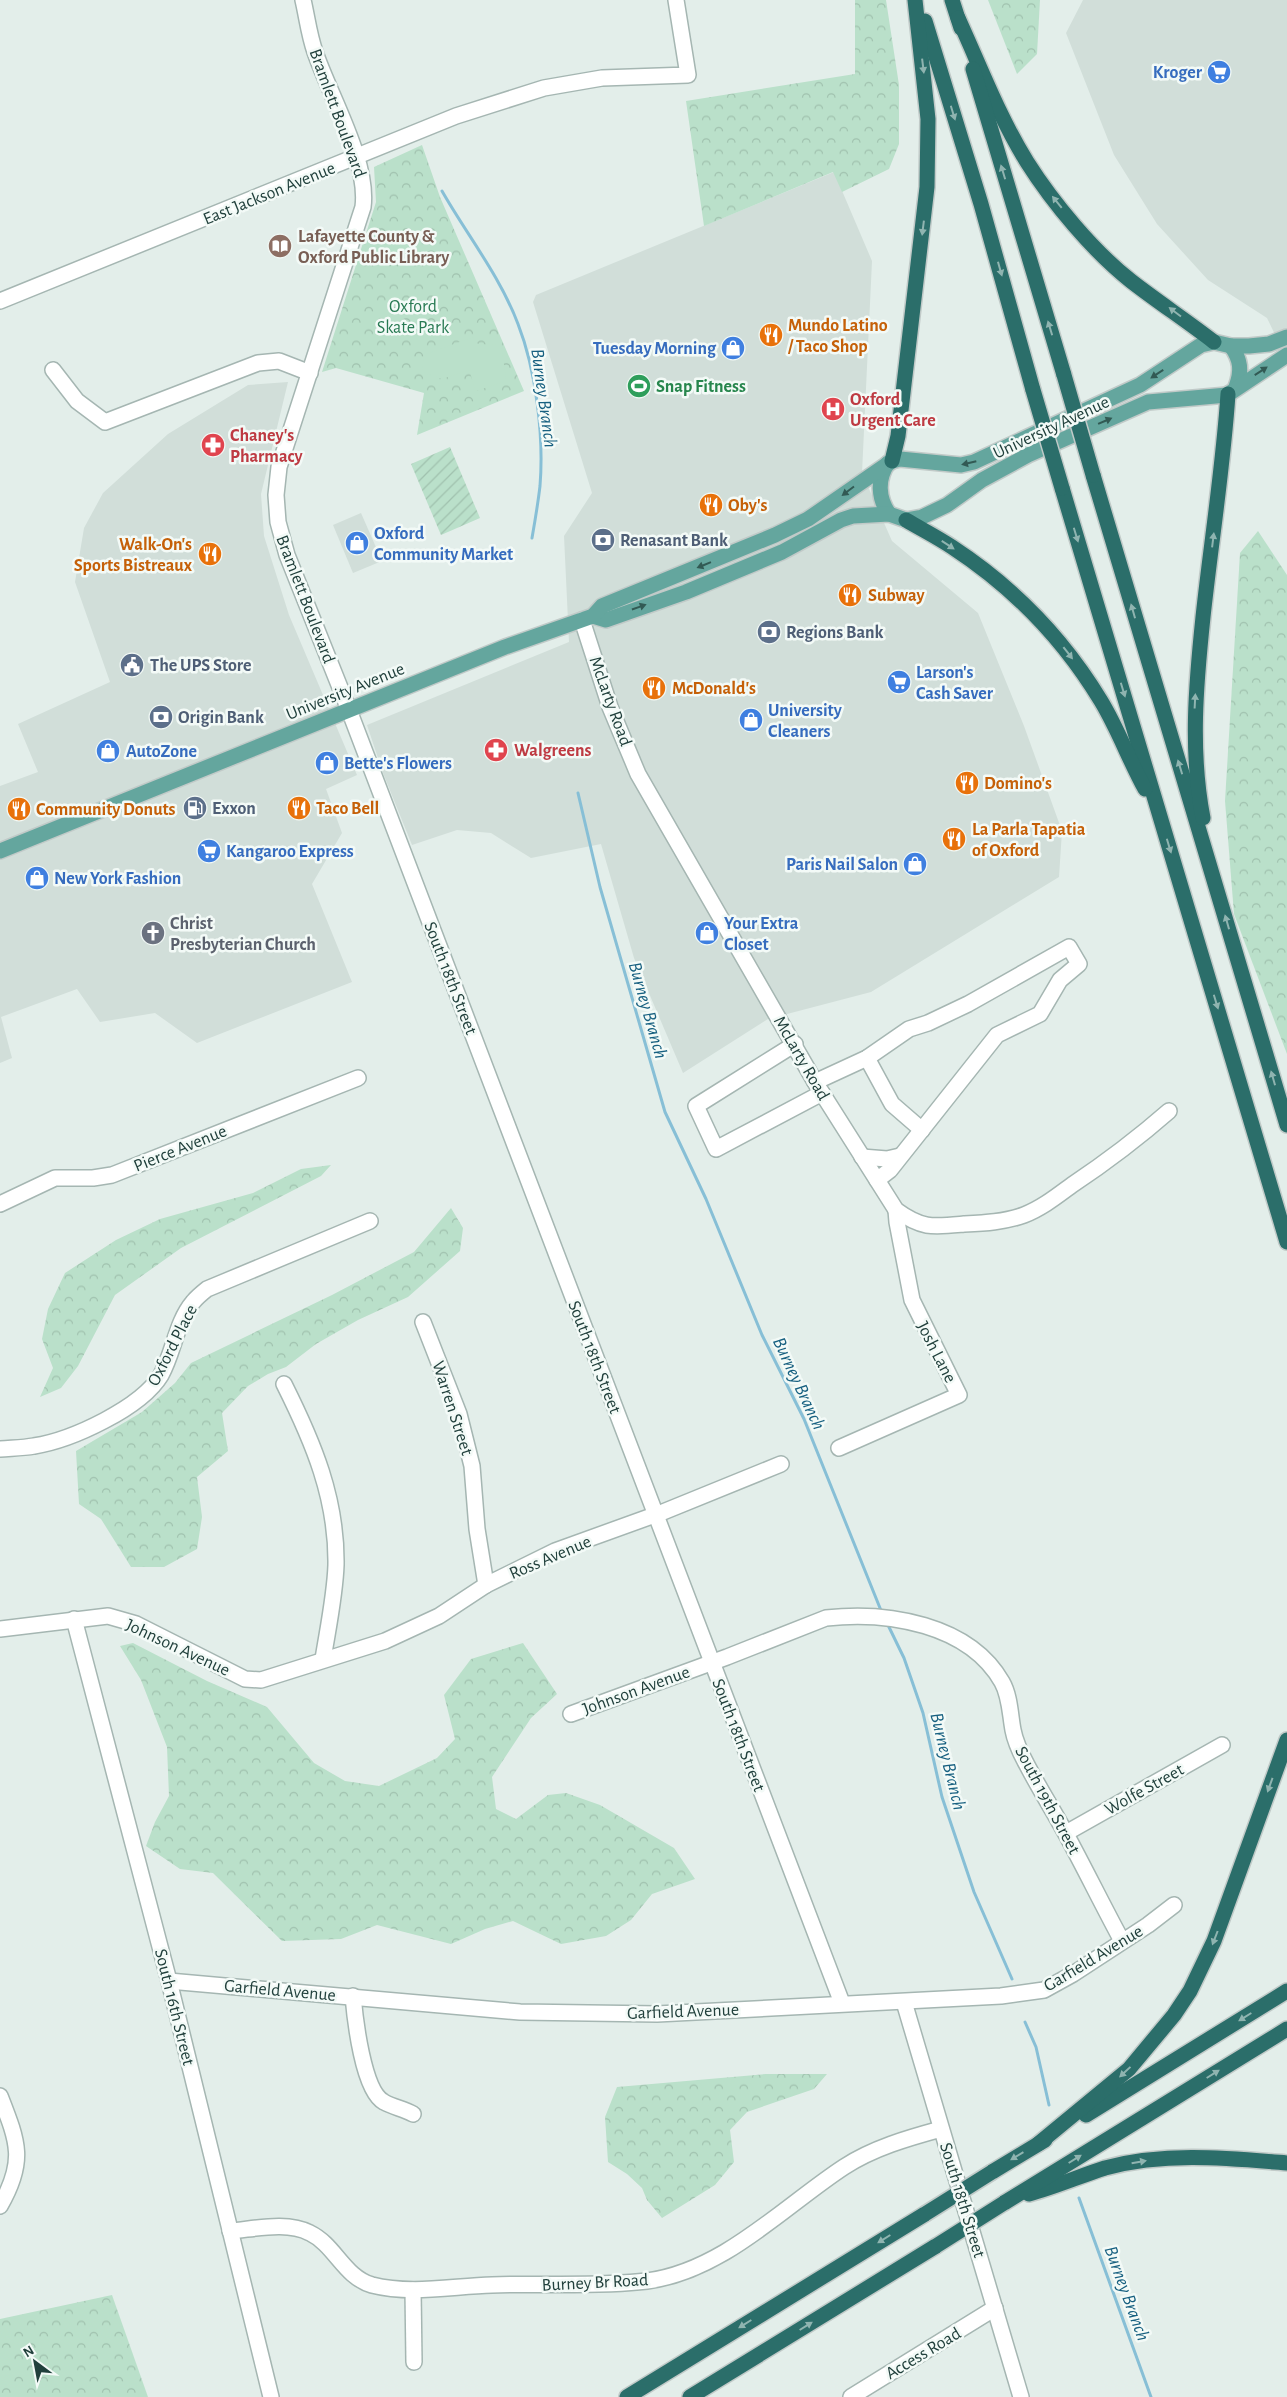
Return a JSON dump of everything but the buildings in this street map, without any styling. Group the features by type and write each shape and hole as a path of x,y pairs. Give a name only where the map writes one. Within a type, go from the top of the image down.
{"highway":[{"path":"916,0 981,204 1062,488 1287,1242"},
{"path":"890,462 898,436 927,187 928,119 916,0"},
{"path":"952,0 1287,1125"},
{"path":"958,18 1008,127 1027,162 1054,200 1089,241 1130,281 1214,342"},
{"path":"1217,888 1201,806 1194,718 1197,671 1232,391"},
{"path":"906,520 953,548 999,581 1057,638 1102,702 1162,822"},
{"path":"1038,2144 1129,2069 1174,2015 1190,1990 1214,1941 1287,1740"},
{"path":"627,2397 1287,1991"},
{"path":"690,2397 1287,2029"},
{"path":"1006,2202 1106,2168 1145,2161 1198,2156 1287,2163"}],"main road":[{"path":"1214,342 1231,346 1269,344 1287,337"},
{"name":"University Avenue","path":"0,851 505,647 588,618 602,606 808,519 890,462 900,459 961,465 974,462 1140,385 1186,353 1201,345 1214,342"},
{"path":"1231,346 1238,356 1241,367 1232,391"},
{"name":"University Avenue","path":"588,618 606,620 686,592 782,552 852,516 889,514 906,520 922,517 948,505 982,480 1028,454 1148,402 1216,398 1232,391 1287,355"},
{"path":"889,514 883,506 880,494 880,479 890,462"}],"street":[{"name":"Bramlett Boulevard","path":"303,0 315,51 356,158 365,193 363,207 279,467 276,495 278,522 287,555 349,710"},
{"name":"East Jackson Avenue","path":"0,301 456,116 532,90 602,78 688,75 676,0"},
{"path":"53,370 78,401 105,422 258,363 278,361 310,373"},
{"name":"McLarty Road","path":"588,618 610,707 638,774 818,1087 896,1210 912,1221 924,1226 976,1224 1005,1220 1024,1214 1042,1206 1126,1148 1169,1110"},
{"name":"South 18th Street","path":"349,710 842,2003"},
{"path":"795,1044 696,1106 716,1148 867,1058 909,1029 928,1023 968,1004 1070,947 1079,964 1060,980 1040,1014 997,1035 890,1170 877,1180"},
{"path":"867,1058 892,1104 922,1130"},
{"name":"Pierce Avenue","path":"0,1204 54,1178 93,1178 112,1175 358,1078"},
{"path":"862,1157 887,1159 900,1156"},
{"name":"Josh Lane","path":"839,1448 959,1395 912,1300 896,1210"},
{"name":"Oxford Place","path":"0,1449 36,1446 70,1436 133,1404 148,1392 161,1376 171,1355 185,1314 193,1302 207,1289 370,1221"},
{"name":"Warren Street","path":"423,1322 459,1414 472,1466 477,1529 486,1586"},
{"path":"284,1384 310,1435 324,1474 333,1524 336,1565 323,1659"},
{"name":"Ross Avenue","path":"323,1659 385,1641 439,1616 486,1586 555,1551 656,1515 781,1464"},
{"name":"Johnson Avenue","path":"0,1629 108,1616 136,1624 245,1679 261,1680 323,1659"},
{"name":"Johnson Avenue","path":"571,1714 712,1663 826,1618 843,1616"},
{"name":"South 19th Street","path":"843,1616 897,1619 921,1624 964,1643 987,1662 1002,1682 1009,1704 1013,1731 1026,1763 1066,1833 1122,1942"},
{"name":"South 16th Street","path":"74,1619 168,1981 271,2397"},
{"name":"Wolfe Street","path":"1066,1833 1222,1746"},
{"name":"Garfield Avenue","path":"168,1981 520,2012 574,2014 657,2014 842,2003 904,2002 1008,1996 1044,1990 1073,1974 1122,1942 1174,1905"},
{"path":"353,1996 360,2054 376,2093 383,2102 413,2114"},
{"name":"South 18th Street","path":"904,2002 1021,2397"},
{"path":"0,2096 18,2156 8,2193 0,2206"},
{"name":"Burney Br Road","path":"230,2230 284,2226 310,2233 326,2245 350,2272 370,2284 413,2290 492,2285 571,2286 649,2280 702,2266 790,2209 845,2166 897,2142 941,2129"},
{"path":"413,2290 414,2362"},
{"name":"Access Road","path":"851,2397 995,2308"}],"shaded area":[{"path":"1083,0 1287,0 1287,359 1267,318 1208,280 1157,224 1114,155 1066,33"},
{"path":"834,172 872,261 862,473 892,541 978,613 1024,726 1062,831 1059,877 871,992 768,1019 683,1073 634,958 601,844 531,858 491,833 457,830 412,845 383,773 367,725 569,642 564,536 592,493 533,302 536,295"},
{"path":"288,382 261,494 264,536 289,615 357,775 326,789 342,833 312,884 352,982 197,1043 155,1013 100,1022 77,989 1,1017 12,1058 0,1063 0,786 38,772 18,724 110,682 75,582 84,528 103,493 168,434 248,385"},
{"name":"Oxford Community Market","path":"361,513 382,561 353,573 333,525"}],"green space":[{"path":"855,0 886,0 899,85 899,144 889,169 842,192 833,172 704,226 686,101 855,74"},
{"path":"988,0 1040,0 1037,54 1017,74"},
{"name":"Oxford Skate Park","path":"422,145 440,197 524,391 417,435 424,393 336,368 322,372 376,202 374,167"},
{"path":"473,337 478,344 501,345 506,378 503,382 476,391 469,370 442,379 422,372 424,355"},
{"path":"450,447 480,518 441,535 411,464"},
{"path":"1258,531 1287,575 1287,1054 1234,914 1225,801 1240,553"},
{"path":"331,1165 321,1176 181,1248 115,1295 78,1366 61,1388 40,1397 53,1368 42,1339 48,1309 65,1273 116,1240 160,1219 253,1193 301,1169"},
{"path":"451,1208 463,1228 460,1251 408,1297 358,1320 316,1344 286,1367 268,1374 248,1386 222,1413 228,1451 197,1477 202,1517 197,1549 164,1567 131,1567 101,1519 79,1504 76,1451 142,1412 175,1383 191,1363 332,1295 414,1252"},
{"path":"133,1643 207,1681 267,1707 314,1763 345,1781 379,1786 437,1758 455,1739 444,1695 471,1659 523,1643 557,1694 531,1718 492,1777 496,1809 516,1819 548,1795 566,1793 600,1805 674,1848 695,1879 652,1894 631,1920 606,1936 561,1944 513,1921 485,1929 451,1944 377,1925 341,1939 282,1941 213,1873 180,1869 146,1846 155,1822 169,1796 167,1747 141,1680 120,1646"},
{"path":"766,2074 827,2074 814,2089 747,2112 730,2130 734,2162 715,2185 662,2218 647,2200 642,2188 627,2174 608,2162 605,2117 617,2087"},
{"path":"112,2295 148,2397 0,2397 0,2319"}],"waterway":[{"name":"Burney Branch","path":"442,191 483,256 511,306 530,362 540,425 541,446 540,486 532,538"},
{"name":"Burney Branch","path":"578,793 600,887 665,1112 706,1199 762,1335 804,1419 882,1613"},
{"name":"Burney Branch","path":"887,1623 904,1658 923,1713 942,1797 974,1892 1012,1979"},
{"name":"Burney Branch","path":"1025,2022 1036,2047 1049,2105"},
{"name":"Burney Branch","path":"1079,2198 1151,2397"}],"place":[{"name":"Kroger","path":"1219,72"},
{"name":"Lafayette County & Oxford Public Library","path":"280,246"},
{"name":"Mundo Latino / Taco Shop","path":"771,335"},
{"name":"Tuesday Morning","path":"733,348"},
{"name":"Snap Fitness","path":"639,386"},
{"name":"Oxford Urgent Care","path":"833,409"},
{"name":"Chaney's Pharmacy","path":"213,445"},
{"name":"Oby's","path":"711,505"},
{"name":"Renasant Bank","path":"603,540"},
{"name":"Oxford Community Market","path":"357,543"},
{"name":"Walk-On's Sports Bistreaux","path":"210,554"},
{"name":"Subway","path":"850,595"},
{"name":"Regions Bank","path":"769,632"},
{"name":"The UPS Store","path":"132,665"},
{"name":"Larson's Cash Saver","path":"899,682"},
{"name":"McDonald's","path":"654,688"},
{"name":"Origin Bank","path":"161,717"},
{"name":"University Cleaners","path":"751,720"},
{"name":"Walgreens","path":"496,750"},
{"name":"AutoZone","path":"108,751"},
{"name":"Bette's Flowers","path":"327,763"},
{"name":"Domino's","path":"967,783"},
{"name":"Exxon","path":"195,808"},
{"name":"Taco Bell","path":"299,808"},
{"name":"Community Donuts","path":"19,809"},
{"name":"La Parla Tapatia of Oxford","path":"954,839"},
{"name":"Kangaroo Express","path":"209,851"},
{"name":"Paris Nail Salon","path":"915,864"},
{"name":"New York Fashion","path":"37,878"},
{"name":"Christ Presbyterian Church","path":"153,933"},
{"name":"Your Extra Closet","path":"707,933"}]}
